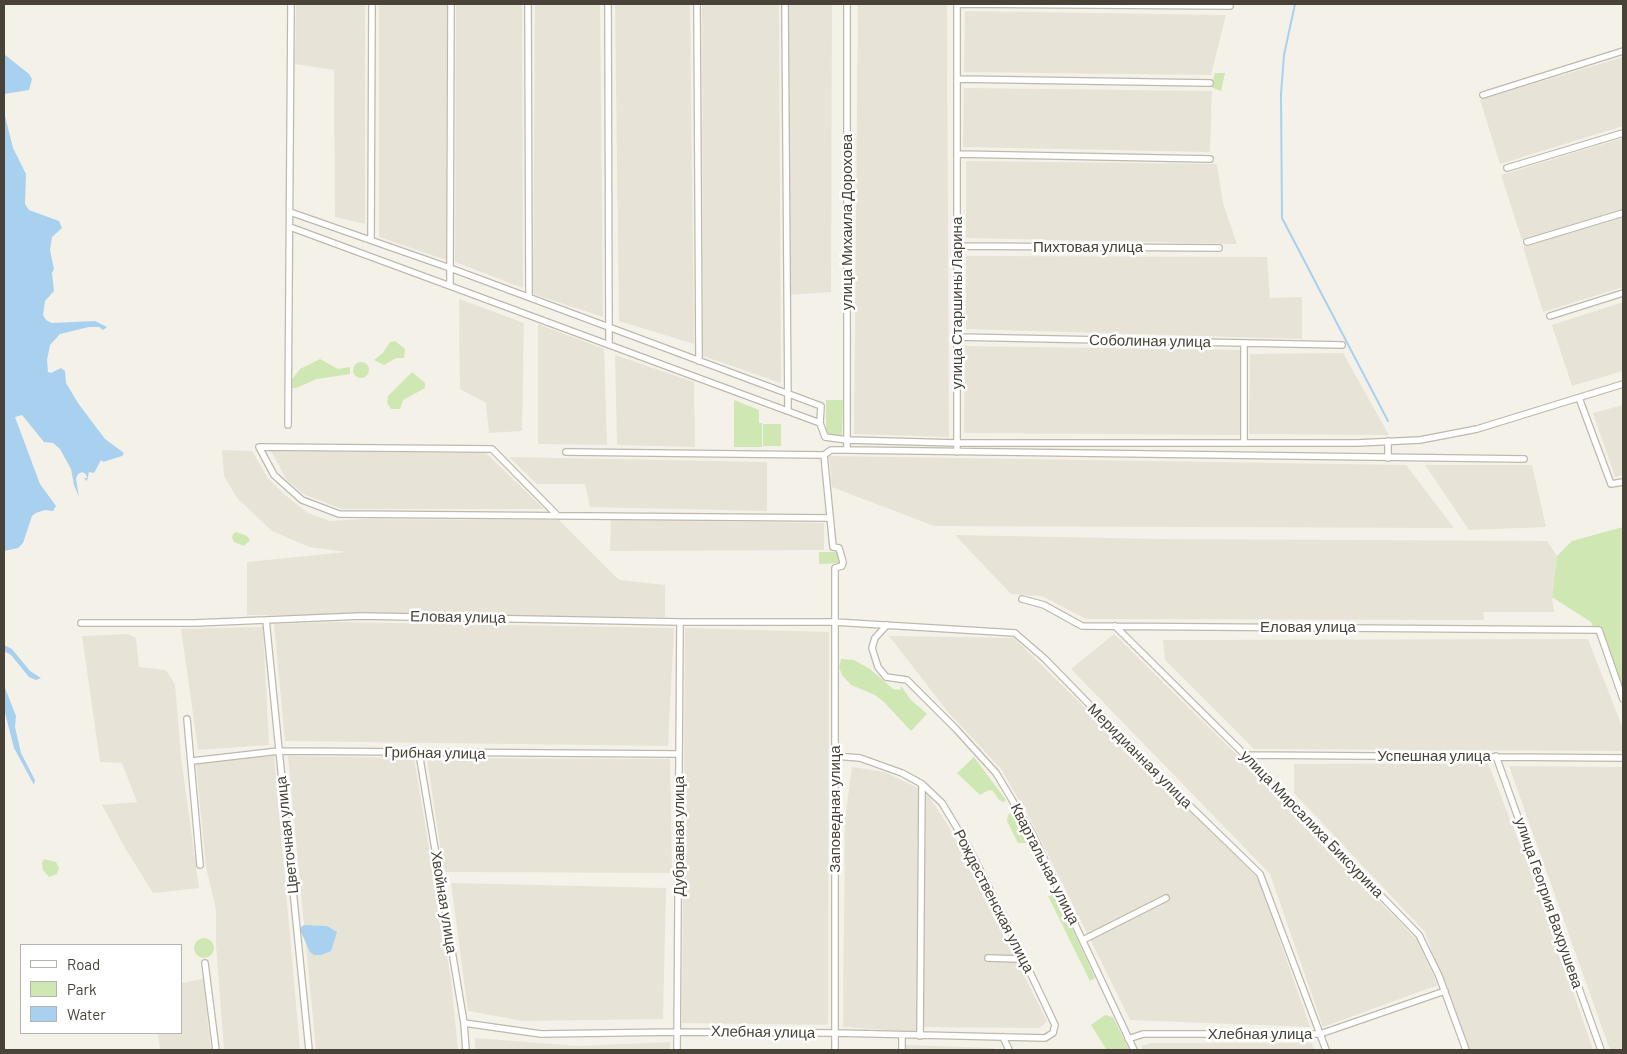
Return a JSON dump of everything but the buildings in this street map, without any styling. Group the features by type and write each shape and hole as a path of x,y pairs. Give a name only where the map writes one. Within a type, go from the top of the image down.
{"street":[{"path":"288,425 292,4"},
{"path":"371,240 372,4"},
{"path":"450,286 451,4"},
{"path":"528,4 529,297"},
{"path":"608,4 609,345"},
{"path":"697,4 699,361"},
{"path":"785,4 788,411"},
{"name":"улица Михаила Дорохова","path":"847,450 848,4"},
{"path":"957,4 1230,6"},
{"name":"улица Старшины Ларина","path":"957,4 957,452"},
{"path":"1483,95 1623,51"},
{"path":"957,79 1210,83"},
{"path":"1507,168 1623,133"},
{"path":"957,154 1210,158"},
{"path":"290,212 450,268 821,406 820,423 825,436 847,440 957,443 1244,443 1420,440 1477,429 1623,384"},
{"path":"1527,242 1623,213"},
{"path":"290,226 820,423"},
{"name":"Пихтовая улица","path":"957,246 1219,248"},
{"path":"1550,316 1623,294"},
{"name":"Соболиная улица","path":"957,338 1342,345"},
{"path":"1244,343 1244,443"},
{"path":"1579,398 1611,484 1623,482"},
{"path":"1388,442 1388,458"},
{"path":"556,514 492,449 259,447 274,475 302,500 339,514 556,514 830,518 824,455"},
{"path":"566,452 824,455 831,450 847,450 1524,459"},
{"name":"Заповедная улица","path":"830,518 833,547 839,548 842,554 842,566 835,568 834,622 835,1050"},
{"name":"Еловая улица","path":"1022,600 1044,605 1082,626 1599,630 1623,700"},
{"name":"Еловая улица","path":"81,623 266,620 361,616 680,622 834,622"},
{"name":"Цветочная улица","path":"266,620 309,1050"},
{"name":"Дубравная улица","path":"677,1050 680,622"},
{"name":"Меридианная улица","path":"834,622 1015,633 1045,659 1154,771 1260,874 1326,1050"},
{"name":"Квартальная улица","path":"887,625 875,638 872,648 878,666 886,677 907,680 956,729 996,773 1032,832 1128,1038"},
{"name":"улица Мирсалиха Биксурина","path":"1115,626 1245,755 1419,935 1445,991 1466,1050"},
{"path":"188,719 200,865"},
{"name":"Грибная улица","path":"192,761 279,751 678,754"},
{"name":"Хвойная улица","path":"419,753 464,1023 466,1050"},
{"name":"Успешная улица","path":"1245,755 1623,758"},
{"name":"Рождественская улица","path":"835,756 860,758 882,764 922,784 942,803 965,840 1055,1025"},
{"name":"улица Геогрия Вахрушева","path":"1496,756 1601,1050"},
{"path":"920,1036 922,784"},
{"path":"1083,940 1166,898"},
{"path":"988,958 1018,959 1022,957"},
{"path":"204,963 216,1050"},
{"name":"Хлебная улица","path":"1128,1038 1143,1034 1320,1034 1445,991"},
{"name":"Хлебная улица","path":"464,1023 541,1034 677,1032 836,1033 1045,1038 1053,1033 1055,1025"},
{"path":"902,1035 902,1050"},
{"path":"1003,1037 1009,1050"},
{"path":"1128,1038 1134,1050"}],"shaded area":[{"path":"296,4 365,4 365,224 335,217 334,70 295,64"},
{"path":"379,4 447,4 446,260 379,237"},
{"path":"456,4 522,4 523,288 455,262"},
{"path":"535,4 600,4 603,317 533,294"},
{"path":"615,4 690,4 694,344 619,321"},
{"path":"702,4 779,4 781,383 703,356"},
{"path":"789,4 832,4 831,292 789,295"},
{"path":"858,4 947,4 949,437 854,434"},
{"path":"965,11 1226,15 1211,75 964,72"},
{"path":"1623,57 1623,126 1500,164 1480,100"},
{"path":"964,88 1212,91 1210,152 963,147"},
{"path":"1623,138 1623,209 1522,240 1501,175"},
{"path":"966,161 1217,164 1223,203 1237,244 966,238"},
{"path":"1623,217 1623,287 1543,312 1523,247"},
{"path":"966,256 1267,257 1270,298 1302,297 1302,339 966,329"},
{"path":"459,299 524,323 522,431 489,433 486,403 460,389"},
{"path":"1623,302 1623,371 1572,386 1552,325"},
{"path":"538,324 604,349 607,445 538,444"},
{"path":"965,346 1240,350 1240,435 964,433"},
{"path":"1343,353 1389,435 1249,434 1250,354"},
{"path":"615,355 694,382 695,447 617,445"},
{"path":"1623,405 1623,475 1615,477 1593,413"},
{"path":"222,450 252,451 268,478 285,495 308,513 330,521 363,519 559,520 619,580 665,585 665,617 247,615 247,562 346,552 309,547 272,531 237,498 224,476"},
{"path":"271,451 486,453 544,509 342,509 303,494 287,480"},
{"path":"829,456 1406,465 1454,528 934,526 832,487"},
{"path":"509,457 767,462 767,511 590,507 585,484 537,484"},
{"path":"1425,465 1532,465 1546,527 1469,530"},
{"path":"611,520 824,523 824,550 610,551"},
{"path":"955,535 1161,539 1547,541 1557,556 1552,597 1554,612 1483,612 1484,620 1086,619 1042,596 1011,594"},
{"path":"335,622 674,628 668,746 285,741 274,624"},
{"path":"263,627 269,745 198,750 181,629"},
{"path":"685,628 829,632 828,1025 682,1023"},
{"path":"128,634 136,638 139,667 166,670 175,684 181,757 199,888 153,893 125,848 102,805 137,802 122,763 100,762 82,636"},
{"path":"1114,634 1234,752 1417,940 1438,985 1323,1027 1270,874 1071,669"},
{"path":"889,636 1014,638 1258,878 1310,1027 1130,1020 1034,826 1001,769 948,712"},
{"path":"1588,639 1623,729 1623,751 1254,749 1165,660 1163,640"},
{"path":"274,754 300,1050 224,1050 216,945 216,910 206,867 196,764"},
{"path":"288,756 414,758 451,980 458,1050 316,1050"},
{"path":"427,758 670,759 672,873 444,872"},
{"path":"1488,763 1541,898 1593,1050 1467,1050 1425,932 1294,793 1294,764"},
{"path":"1509,766 1623,767 1623,1050 1610,1050"},
{"path":"852,767 885,772 918,788 917,1032 843,1027 845,819"},
{"path":"926,792 949,827 1047,1021 1040,1028 922,1027"},
{"path":"451,883 666,888 663,1019 523,1021 468,1011"},
{"path":"203,979 211,1050 160,1050 158,1034 182,1034 182,983"},
{"path":"475,1038 578,1046 670,1042 670,1050 475,1050"},
{"path":"1151,1043 1312,1043 1314,1050 1143,1050 1141,1046"},
{"path":"906,1045 993,1048 995,1050 906,1050"}],"green space":[{"path":"1215,73 1225,73 1221,91 1211,87"},
{"path":"395,341 405,349 404,358 396,358 384,365 374,360 383,353 390,342"},
{"path":"320,359 338,369 350,367 350,374 317,379 293,388 290,382 300,369"},
{"path":"358,362 364,362 369,367 367,376 358,378 353,373 353,367"},
{"path":"412,372 425,383 425,388 403,400 400,409 391,409 387,403 388,396"},
{"path":"734,400 759,410 759,423 762,423 762,447 734,447"},
{"path":"826,400 843,400 842,436 829,436 826,431"},
{"path":"763,424 781,424 781,446 763,446"},
{"path":"1623,527 1623,697 1591,622 1552,597 1557,556 1572,541"},
{"path":"236,532 247,536 250,540 244,546 234,542 232,538"},
{"path":"819,552 838,552 839,563 819,564"},
{"path":"841,659 854,660 870,669 893,689 900,690 901,686 911,700 927,714 911,731 875,695 851,685 842,675 839,667"},
{"path":"974,757 1006,800 1004,802 999,800 993,791 989,790 980,795 957,773"},
{"path":"1013,811 1030,843 1018,843 1007,821 1008,815"},
{"path":"44,859 56,862 59,868 57,874 49,877 43,870 42,863"},
{"path":"1056,894 1095,978 1090,981 1048,896"},
{"path":"204,938 211,941 214,948 211,955 204,958 197,955 194,948 197,941"},
{"path":"1105,1015 1113,1017 1129,1050 1106,1049 1091,1025"}],"water":[{"path":"4,54 29,74 32,79 29,90 4,94"},
{"path":"4,112 13,148 26,174 25,204 29,210 59,221 62,228 52,237 50,250 54,269 52,273 54,291 45,301 43,315 46,320 52,323 95,321 107,327 103,330 99,327 89,327 60,334 50,345 47,360 48,372 51,373 61,368 65,371 66,383 78,403 105,439 124,453 122,456 103,462 101,460 94,473 89,472 87,481 84,478 87,478 86,474 82,472 78,474 76,479 79,497 74,485 71,469 60,449 53,443 44,442 22,415 15,417 40,484 56,506 53,511 45,510 32,516 23,543 18,548 4,551"},
{"path":"4,645 12,649 30,671 41,678 36,680 29,677 11,655 4,651"},
{"path":"5,688 16,716 15,727 21,753 35,780 34,785 14,748 4,709"},
{"path":"304,925 327,926 337,932 331,951 321,955 314,955 310,952 301,932 301,927"}],"waterway":[{"path":"1295,4 1284,55 1281,94 1282,218 1388,421"}]}
